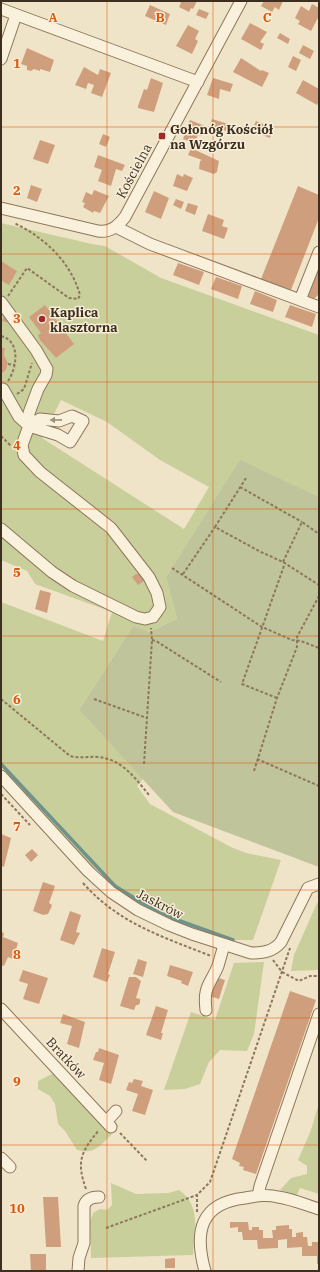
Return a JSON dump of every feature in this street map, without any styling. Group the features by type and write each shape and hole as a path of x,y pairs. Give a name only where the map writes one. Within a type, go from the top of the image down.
{"street":[{"name":"Kościelna","path":"116,227 125,217 241,1"},
{"path":"1,9 198,82"},
{"path":"2,54 16,15"},
{"path":"1,208 98,231 108,231 116,227 150,244 319,307"},
{"path":"300,300 319,252"},
{"path":"1,529 66,582 130,615 148,619 156,616 160,604 149,577 106,522 40,472 26,457 22,445 29,426 29,413 38,389 46,376 46,369 36,350 2,304"},
{"path":"3,389 19,417 29,426"},
{"name":"Jaskrów","path":"1,776 88,871 111,892 138,910 169,925 224,945 250,953 266,952"},
{"path":"266,952 275,948 280,942 308,888 319,884"},
{"path":"206,1010 204,998 208,982 219,960 224,945"},
{"name":"Bratków","path":"1,1009 109,1124"},
{"path":"258,1196 260,1186 319,1014"},
{"path":"109,1124 116,1112"},
{"path":"1,1158 10,1167"},
{"path":"205,1271 199,1241 204,1221 210,1212 225,1202 258,1196 279,1197 319,1209"},
{"path":"78,1271 79,1258 84,1243 84,1206 87,1201 96,1197"}],"path":[{"path":"2,304 27,268 69,298 78,299 80,295 74,275 57,254 37,236 13,222"},
{"path":"1,336 9,339 14,349 15,365 12,376 3,389"},
{"path":"10,400 24,388 36,350"},
{"path":"8,364 15,365"},
{"path":"183,574 246,478"},
{"path":"240,487 302,522 319,534"},
{"path":"277,698 242,684 284,562 302,522"},
{"path":"215,527 259,551 284,562 319,585"},
{"path":"172,568 262,627 296,641 319,648"},
{"path":"254,771 277,698 296,647 296,641 319,596"},
{"path":"144,764 152,640 148,619"},
{"path":"152,640 156,641 221,682"},
{"path":"1,699 70,756 75,758 98,757 110,760 124,767 149,795"},
{"path":"94,699 147,718"},
{"path":"257,759 319,786"},
{"path":"145,930 219,960"},
{"path":"266,952 282,972 299,981 310,976 319,976"},
{"path":"106,1228 197,1196 210,1182 282,972"},
{"path":"96,1197 87,1193 83,1181 80,1161 84,1148 109,1124 122,1133 147,1161"},
{"path":"197,1196 196,1210 198,1216 204,1221"}],"green space":[{"path":"1,223 105,246 161,278 319,335 319,497 240,461 166,577 177,619 149,632 133,626 79,710 143,779 137,786 150,804 231,847 246,853 281,860 253,940 236,940 162,916 138,903 82,858 1,766 1,602 103,641 112,612 35,584 27,571 1,560 1,374 6,370 8,364 4,355 5,348 1,348","holes":["61,400 107,422 160,460 209,487 184,529 42,438"]},
{"path":"240,460 319,497 319,867 173,812 79,710 133,626 149,632 177,619 166,577"},
{"path":"319,902 319,970 291,971 294,955 317,903"},
{"path":"264,962 254,1034 247,1051 220,1050 209,1062 200,1084 185,1089 164,1090 191,1012 215,1020 234,963"},
{"path":"54,1073 112,1134 97,1148 88,1151 77,1150 65,1131 58,1124 55,1104 50,1096 38,1089 38,1081"},
{"path":"319,1103 319,1194 300,1188 297,1195 280,1190 291,1178 307,1174 307,1166 298,1160 311,1130"},
{"path":"111,1183 136,1194 168,1193 179,1190 186,1196 194,1211 195,1228 193,1255 91,1258 90,1222 93,1213 100,1209 107,1210 112,1205"}],"building":[{"path":"179,1 197,1 193,9 191,8 189,12 179,7 181,3"},
{"path":"264,1 283,1 279,10 275,7 272,12 261,6"},
{"path":"312,4 319,8 319,16 311,31 298,24 300,21 295,18 301,6 309,11"},
{"path":"150,5 170,14 166,25 145,16"},
{"path":"199,9 209,13 206,19 196,15"},
{"path":"250,23 267,32 260,42 264,44 261,50 241,39"},
{"path":"188,25 199,31 195,39 198,41 192,54 176,46"},
{"path":"280,33 290,39 288,44 277,38"},
{"path":"303,45 314,51 310,59 299,53"},
{"path":"27,48 54,60 50,72 40,69 40,71 34,69 31,71 27,70 27,66 21,64"},
{"path":"293,56 301,60 296,71 288,67"},
{"path":"241,58 261,71 262,70 269,73 262,87 233,72"},
{"path":"84,67 98,75 100,69 111,73 102,97 91,93 94,85 88,83 86,89 75,85"},
{"path":"151,78 163,83 154,112 138,108 144,89 147,90"},
{"path":"213,78 233,84 230,92 220,89 219,99 207,95"},
{"path":"303,80 319,89 319,101 317,105 296,93"},
{"path":"212,119 228,124 226,131 210,125"},
{"path":"190,120 205,126 201,136 198,135 194,143 183,139"},
{"path":"256,121 273,128 270,138 255,132 257,126 254,125"},
{"path":"207,127 215,129 213,133 206,131"},
{"path":"103,134 110,137 106,147 99,144"},
{"path":"40,140 55,145 48,164 33,159"},
{"path":"191,148 219,161 217,172 214,174 199,169 200,161 202,160 188,155"},
{"path":"98,155 125,165 122,171 116,169 111,186 98,181 102,170 94,167"},
{"path":"177,174 183,177 184,174 193,178 187,191 173,186"},
{"path":"31,185 42,189 37,202 27,198"},
{"path":"298,186 319,195 319,218 291,290 261,279"},
{"path":"94,190 109,196 100,213 94,211 93,213 83,207 85,203 82,202 86,192 92,195"},
{"path":"154,191 169,198 161,219 145,212"},
{"path":"176,199 184,202 181,209 173,205"},
{"path":"188,203 198,206 195,215 185,211"},
{"path":"208,214 224,220 222,226 228,228 224,239 202,231"},
{"path":"1,261 17,271 9,285 2,281 1,283"},
{"path":"178,263 204,272 199,285 173,275"},
{"path":"319,267 319,294 314,299 308,296"},
{"path":"216,277 242,286 238,299 211,289"},
{"path":"255,291 277,300 273,312 250,304"},
{"path":"45,305 74,344 56,358 40,340 38,335 41,333 29,317"},
{"path":"290,305 316,314 312,327 285,317"},
{"path":"4,316 11,318 10,323 2,321"},
{"path":"1,348 5,348 4,355 8,363 6,370 1,374"},
{"path":"136,574 141,574 144,578 144,581 138,585 132,577"},
{"path":"40,590 51,593 47,613 35,609"},
{"path":"1,834 11,838 4,867 1,866"},
{"path":"32,849 38,855 31,862 25,855"},
{"path":"43,882 55,886 49,903 52,905 51,908 48,914 43,915 33,911"},
{"path":"70,911 81,915 76,932 80,933 74,945 60,940"},
{"path":"1,932 4,933 3,937 18,943 13,959 8,957 4,966 1,965"},
{"path":"102,948 115,952 107,982 93,977"},
{"path":"138,959 147,962 143,977 133,974"},
{"path":"170,965 193,972 188,986 181,983 182,981 167,976"},
{"path":"23,970 48,978 39,1004 23,999 28,984 19,981"},
{"path":"129,977 136,977 141,981 136,998 140,999 140,1003 136,1005 134,1010 120,1006"},
{"path":"215,977 225,980 219,999 209,996"},
{"path":"290,991 316,1000 256,1174 243,1170 244,1167 239,1166 240,1163 232,1159"},
{"path":"156,1006 168,1010 161,1033 163,1033 161,1040 146,1035"},
{"path":"63,1014 85,1022 79,1048 67,1044 72,1026 60,1023"},
{"path":"99,1048 119,1055 111,1084 99,1080 104,1063 93,1060"},
{"path":"134,1079 143,1081 141,1086 153,1090 145,1115 132,1111 138,1094 126,1090 129,1082 132,1083"},
{"path":"43,1197 58,1197 61,1247 46,1247"},
{"path":"230,1222 248,1222 249,1230 252,1230 252,1227 259,1227 259,1230 263,1230 263,1238 273,1238 272,1230 276,1230 276,1226 289,1225 289,1229 292,1229 292,1237 296,1237 296,1233 303,1232 303,1237 307,1237 308,1246 312,1246 312,1242 318,1242 319,1264 317,1264 317,1256 302,1256 302,1247 287,1248 287,1239 278,1240 278,1248 258,1249 257,1240 243,1240 242,1232 238,1232 238,1227 230,1228"},
{"path":"30,1254 46,1254 46,1271 31,1271"},
{"path":"175,1258 175,1268 165,1268 165,1259"}],"waterway":[{"path":"1,764 115,886 149,907 169,917 233,940"}],"place":[{"name":"Gołonóg Kościół na Wzgórzu","path":"162,136"},
{"name":"Kaplica klasztorna","path":"42,319"}]}
